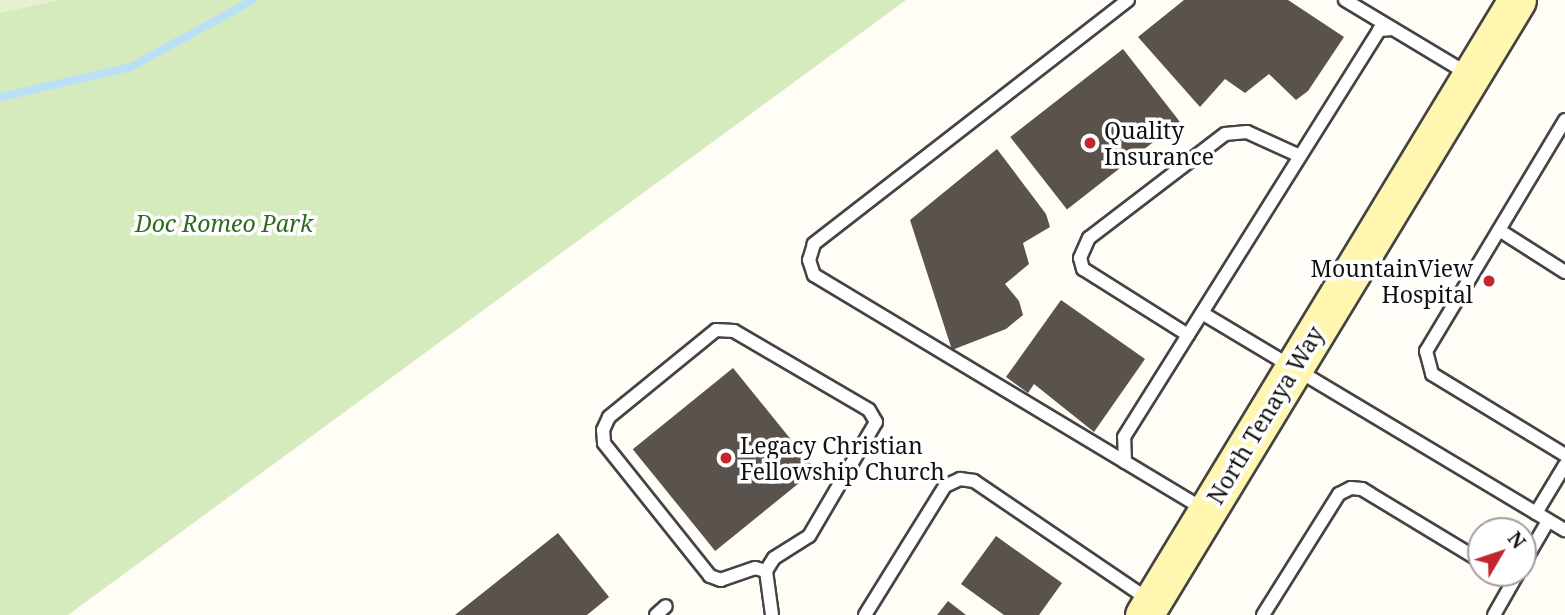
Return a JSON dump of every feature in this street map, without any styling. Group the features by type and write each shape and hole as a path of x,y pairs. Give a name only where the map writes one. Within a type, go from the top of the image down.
{"main road":[{"name":"North Tenaya Way","path":"1148,609 1517,0"}],"lane":[{"path":"1128,0 814,244 809,260 814,275 1207,511"},
{"path":"1345,0 1471,76"},
{"path":"1125,462 1124,437 1378,30 1393,29"},
{"path":"1565,120 1426,351 1426,364 1432,374 1565,454"},
{"path":"1188,335 1083,269 1080,258 1089,238 1225,134 1247,132 1300,156"},
{"path":"1499,230 1565,272"},
{"path":"1202,313 1293,370 1565,530"},
{"path":"766,571 755,568 722,580 710,576 604,443 603,430 610,417 716,330 734,331 869,410 876,422 809,536 774,558 766,571 772,615"},
{"path":"1536,513 1565,465"},
{"path":"865,615 945,486 960,479 974,481 1148,609"},
{"path":"1263,615 1339,494 1351,488 1362,489 1467,553"},
{"path":"1537,540 1548,521"},
{"path":"1494,615 1510,587"}],"green space":[{"name":"Doc Romeo Park","path":"0,0 906,0 68,615 0,615"},
{"path":"0,0 60,0 0,13"}],"building":[{"path":"1184,0 1288,0 1344,37 1308,91 1296,100 1269,74 1245,93 1225,79 1200,107 1138,37"},
{"path":"1123,49 1180,121 1067,210 1010,137"},
{"path":"997,149 1046,214 1050,227 1023,243 1029,264 1005,284 1019,301 1023,315 1006,329 952,350 910,220"},
{"path":"1061,300 1145,359 1094,432 1034,384 1028,393 1006,377"},
{"path":"733,368 815,470 715,551 633,449"},
{"path":"558,533 609,597 587,615 455,615"},
{"path":"996,536 1062,583 1039,615 1004,615 961,584"},
{"path":"948,601 966,615 937,615"}],"waterway":[{"path":"0,97 131,67 253,0"}],"place":[{"name":"Quality Insurance","path":"1090,143"},
{"name":"MountainView Hospital","path":"1489,281"},
{"name":"Legacy Christian Fellowship Church","path":"726,458"}]}
